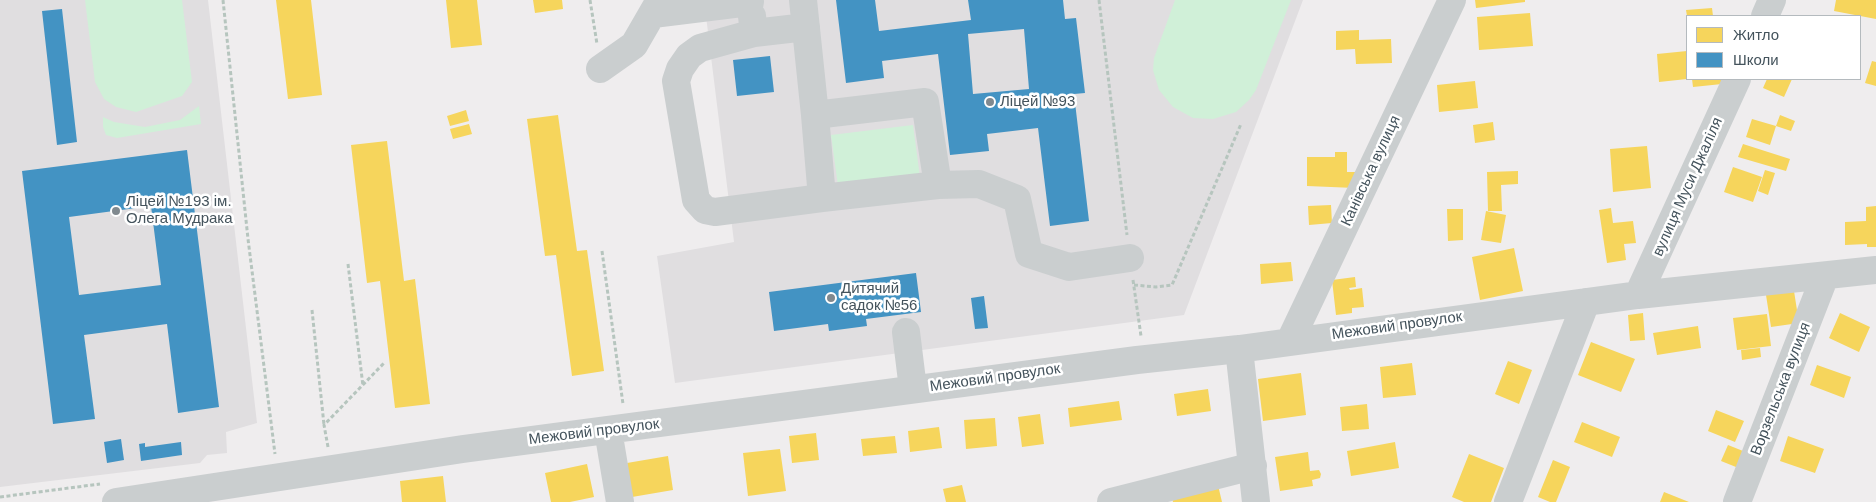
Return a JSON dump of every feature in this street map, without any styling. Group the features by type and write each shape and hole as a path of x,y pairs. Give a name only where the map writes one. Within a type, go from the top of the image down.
{"street":[{"path":"803,0 822,198"},
{"name":"Канівська вулиця","path":"1290,341 1452,0"},
{"path":"1765,15 1772,0"},
{"path":"600,69 634,45 656,7 750,1 754,34"},
{"path":"806,27 754,34 700,48 689,56 680,69 676,81 696,200 705,210 715,212 938,185 979,184 1017,199 1029,254 1069,267 1130,258"},
{"name":"вулиця Муси Джаліля","path":"1638,295 1736,80"},
{"path":"815,114 925,102 938,185"},
{"name":"Межовий провулок","path":"127,502 463,448 1137,360 1238,349 1638,295 1876,270"},
{"name":"Ворзельська вулиця","path":"1737,502 1824,276"},
{"path":"1508,502 1586,302"},
{"path":"906,332 913,389"},
{"path":"1238,349 1256,502"},
{"path":"608,430 620,502"},
{"path":"1111,502 1253,466"}],"path":[{"path":"223,0 248,239 275,460"},
{"path":"590,0 600,69"},
{"path":"1099,0 1140,332"},
{"path":"1134,285 1156,287 1172,285 1241,124"},
{"path":"602,251 624,405"},
{"path":"348,264 362,386"},
{"path":"312,310 324,425 329,453"},
{"path":"324,425 384,363"}],"shaded area":[{"name":"Ліцей №193 ім. Олега Мудрака","path":"0,0 208,0 257,423 226,432 227,453 207,455 200,463 0,487"},
{"name":"Ліцей №93","path":"704,0 1303,0 1184,315 675,383 657,256 734,242"}],"green space":[{"path":"85,0 182,0 192,82 182,96 136,112 116,107 104,99 95,82"},
{"path":"1175,0 1291,0 1256,90 1249,100 1236,112 1213,119 1193,118 1173,107 1159,90 1153,70 1154,58"},
{"path":"199,106 201,124 117,138 106,135 103,127 103,117 114,122 145,127 180,120"},
{"path":"913,125 920,177 838,186 831,135"}],"building: Житло":[{"path":"276,0 311,0 322,95 288,99"},
{"path":"446,0 477,0 482,45 451,48"},
{"path":"533,0 562,0 563,9 535,13"},
{"path":"1475,0 1525,0 1525,2 1476,8"},
{"path":"1836,0 1876,0 1876,19 1834,11"},
{"path":"1712,8 1713,15 1687,15 1686,10"},
{"path":"1530,13 1533,46 1479,50 1477,17"},
{"path":"1359,30 1359,40 1391,39 1392,63 1356,64 1355,49 1336,50 1336,31"},
{"path":"1686,51 1686,79 1659,82 1657,54"},
{"path":"1872,61 1876,62 1876,86 1865,83"},
{"path":"1692,80 1722,80 1722,84 1693,87"},
{"path":"1767,80 1792,80 1784,97 1763,88"},
{"path":"1475,81 1478,108 1439,112 1437,85"},
{"path":"466,110 469,121 450,126 447,116"},
{"path":"558,115 577,251 587,250 604,371 572,376 556,255 545,256 527,119"},
{"path":"1780,115 1795,121 1791,131 1776,126"},
{"path":"1752,119 1776,126 1770,145 1746,137"},
{"path":"1493,122 1495,140 1475,143 1473,125"},
{"path":"469,124 472,134 453,139 450,129"},
{"path":"387,141 404,281 415,279 430,404 395,408 380,281 367,283 351,145"},
{"path":"1743,144 1790,159 1786,171 1738,157"},
{"path":"1647,146 1651,188 1613,192 1610,149"},
{"path":"1335,152 1347,152 1347,172 1355,172 1355,188 1307,186 1307,157 1335,157"},
{"path":"1733,167 1762,177 1753,202 1724,192"},
{"path":"1765,170 1775,173 1768,195 1758,191"},
{"path":"1518,171 1518,184 1501,185 1502,211 1488,211 1487,172"},
{"path":"1331,205 1332,223 1309,225 1308,206"},
{"path":"1876,206 1876,247 1867,247 1867,244 1845,245 1845,222 1866,221 1866,207"},
{"path":"1611,208 1613,223 1633,221 1636,243 1624,244 1626,260 1607,263 1599,210"},
{"path":"1447,209 1463,209 1463,240 1448,241"},
{"path":"1486,211 1506,215 1501,243 1481,240"},
{"path":"1514,248 1523,291 1480,300 1472,257"},
{"path":"1291,262 1293,281 1261,284 1260,264"},
{"path":"1355,277 1356,287 1349,288 1350,290 1362,288 1364,307 1352,308 1352,313 1336,315 1332,280"},
{"path":"1794,291 1799,323 1771,327 1766,295"},
{"path":"1643,313 1645,340 1630,341 1628,315"},
{"path":"1840,313 1870,327 1859,352 1829,338"},
{"path":"1767,314 1771,346 1737,350 1733,318"},
{"path":"1698,326 1701,348 1657,355 1653,333"},
{"path":"1591,342 1635,359 1621,392 1578,375"},
{"path":"1760,348 1761,357 1742,360 1741,350"},
{"path":"1508,361 1532,370 1519,404 1495,394"},
{"path":"1412,363 1416,395 1383,398 1380,367"},
{"path":"1817,365 1851,377 1844,398 1810,385"},
{"path":"1301,373 1306,415 1263,421 1258,379"},
{"path":"1208,389 1211,411 1177,416 1174,394"},
{"path":"1119,401 1122,420 1070,427 1068,408"},
{"path":"1367,404 1369,429 1342,431 1340,407"},
{"path":"1716,410 1744,421 1735,442 1708,431"},
{"path":"1040,414 1044,444 1022,447 1018,417"},
{"path":"995,418 997,446 966,449 964,420"},
{"path":"1582,422 1620,437 1612,457 1574,442"},
{"path":"939,427 942,448 910,452 908,431"},
{"path":"816,433 819,460 792,463 789,436"},
{"path":"895,436 897,453 863,456 861,439"},
{"path":"1788,436 1824,449 1815,473 1780,461"},
{"path":"1395,442 1399,468 1351,476 1347,451"},
{"path":"1728,445 1748,453 1741,469 1721,461"},
{"path":"780,449 786,491 748,496 743,453"},
{"path":"1308,452 1310,471 1319,470 1320,478 1312,480 1313,486 1280,491 1275,457"},
{"path":"1469,454 1504,468 1491,502 1464,502 1452,497"},
{"path":"668,456 673,490 632,497 627,463"},
{"path":"1553,460 1570,467 1556,502 1550,502 1538,497"},
{"path":"587,464 594,497 570,502 551,502 545,473"},
{"path":"443,476 446,502 402,502 400,481"},
{"path":"1217,481 1222,502 1173,502 1170,491"},
{"path":"962,485 966,502 946,502 943,489"},
{"path":"1664,492 1689,502 1660,502"}],"building: Школи":[{"path":"836,0 875,0 879,31 971,20 968,0 1063,0 1065,19 1076,18 1085,93 1074,94 1089,221 1050,226 1038,128 987,134 989,151 950,155 938,54 882,61 884,78 846,83","holes":["1024,29 1029,89 973,94 968,34"]},
{"path":"62,9 77,142 57,145 42,11"},
{"path":"770,56 774,92 737,96 733,60"},
{"path":"187,150 219,407 178,413 167,324 84,335 95,419 53,424 22,171","holes":["151,206 161,285 79,295 69,217"]},
{"path":"916,273 921,312 866,319 867,326 829,331 828,324 774,331 769,292"},
{"path":"984,296 988,328 975,329 971,298"},
{"path":"121,439 124,460 107,463 104,442"},
{"path":"181,442 182,455 141,461 139,444 145,443 145,447"}],"place":[{"name":"Ліцей №93","path":"990,102"},
{"name":"Ліцей №193 ім. Олега Мудрака","path":"116,211"},
{"name":"Дитячий садок №56","path":"831,298"}]}
